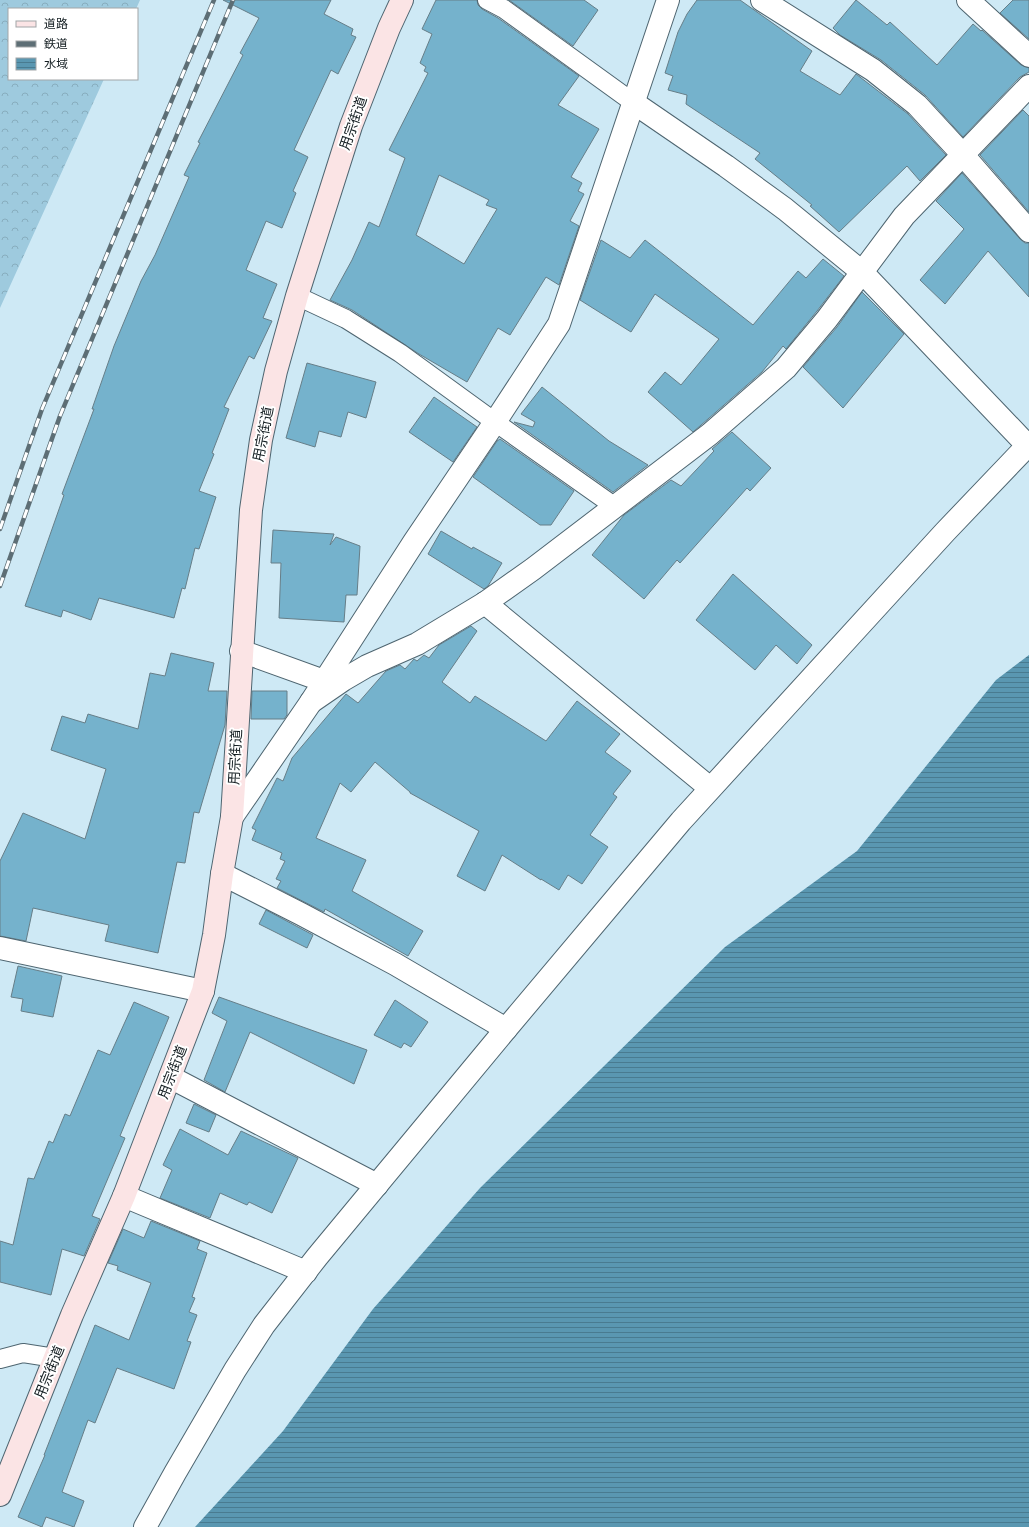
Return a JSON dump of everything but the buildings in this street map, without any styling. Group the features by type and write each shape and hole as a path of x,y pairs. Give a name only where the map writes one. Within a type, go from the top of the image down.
{"main road":[{"name":"用宗街道","path":"0,1495 72,1315 124,1196 203,991 214,935 222,874 232,817 251,510 261,440 276,371 351,126 389,28 402,0"}],"street":[{"path":"232,817 311,702 414,542 559,324 668,0"},
{"path":"762,0 873,70 917,105 1029,231"},
{"path":"968,0 1029,56"},
{"path":"311,702 361,669 416,644 485,602 533,569 710,434 786,368 827,319 904,216 1029,86"},
{"path":"146,1527 175,1473 235,1370 264,1325 306,1272 506,1029 710,788 940,537 1028,445 862,272 779,205 726,166 634,103"},
{"path":"485,602 710,788"},
{"path":"242,651 324,681"},
{"path":"222,874 302,914 395,964 506,1029"},
{"path":"0,948 203,991"},
{"path":"170,1077 377,1185"},
{"path":"124,1196 306,1272"}],"lane":[{"path":"487,0 504,9 634,103"},
{"path":"298,296 346,319 400,352 495,422 614,506"},
{"path":"0,1359 23,1352 55,1358"}],"green space":[{"path":"0,0 140,0 136,8 8,8 8,80 104,80 0,308"}],"water":[{"path":"1029,655 1029,1527 195,1527 283,1431 373,1309 480,1188 725,947 857,851 996,680"}],"railway":[{"path":"0,529 42,409 214,0"},
{"path":"0,586 60,416 233,0"}]}
